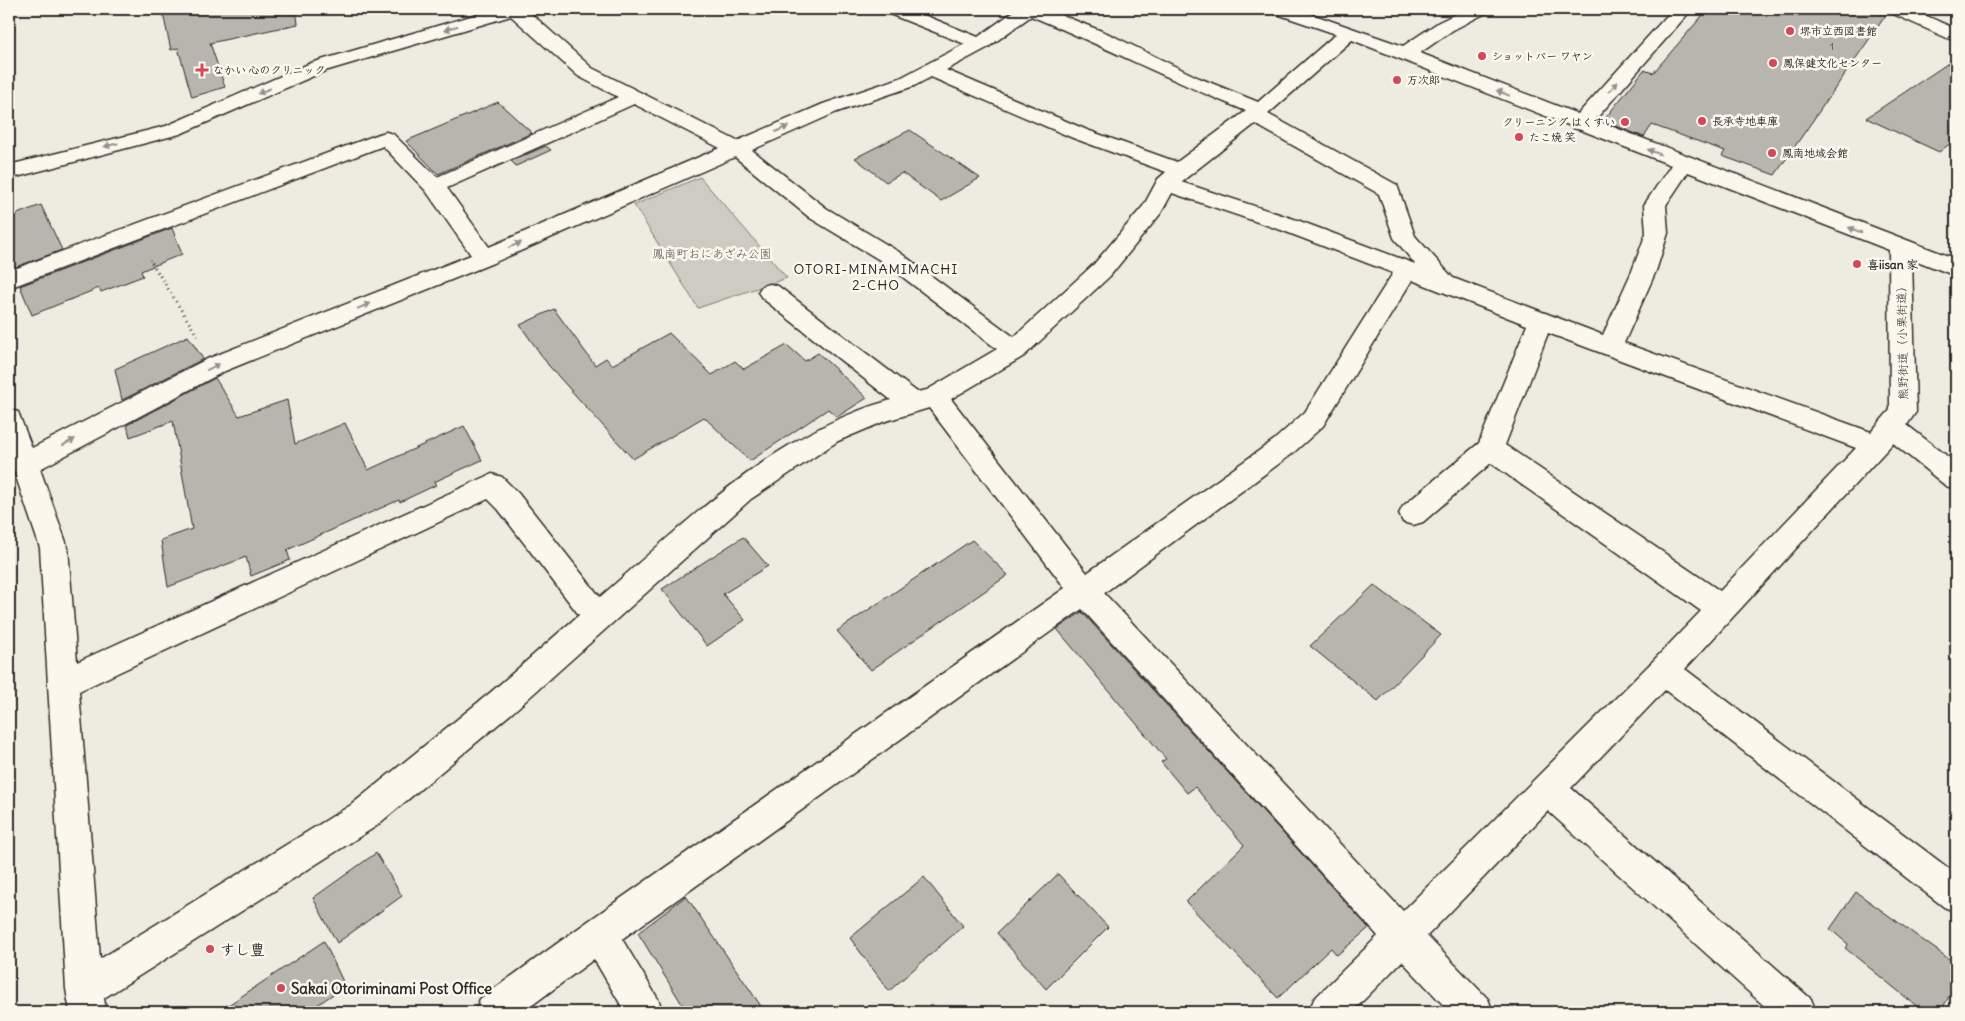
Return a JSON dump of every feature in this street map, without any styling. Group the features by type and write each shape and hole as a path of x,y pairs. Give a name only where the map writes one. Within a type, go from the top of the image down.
{"street":[{"path":"9,172 173,130 318,67 514,9 585,72 738,149 818,212 891,258 1015,350"},
{"path":"893,9 980,44"},
{"path":"26,464 216,365 485,258 830,108 907,82 980,44 1030,9 1102,38 1258,112 1388,190 1405,238 1445,284"},
{"path":"1280,9 1349,32 1580,124 1956,268"},
{"path":"1405,54 1446,26 1480,9"},
{"path":"1580,124 1683,9"},
{"path":"1897,9 1956,36"},
{"path":"9,419 54,548 86,1001 363,816 502,702 741,491 829,434 875,414 924,400 1015,350 1102,270 1153,208 1173,177 1258,112 1349,32"},
{"path":"930,70 1080,134 1173,177 1289,225 1610,348 1883,436 1956,478"},
{"path":"434,186 634,97"},
{"path":"9,280 386,138 434,186 485,258"},
{"path":"1610,348 1644,271 1657,233 1655,206 1683,163"},
{"name":"熊野街道（小栗街道）","path":"1327,1012 1664,671 1883,436 1903,412 1900,248"},
{"path":"493,1012 599,934 1084,591 1283,447 1314,418 1407,270"},
{"path":"770,292 924,400 1084,591 1401,936 1475,1012"},
{"path":"1413,514 1490,450 1541,321"},
{"path":"1490,450 1722,609"},
{"path":"64,683 492,485 508,500 598,617"},
{"path":"1664,671 1956,895"},
{"path":"1547,788 1798,1012"},
{"path":"599,934 645,1012"}],"path":[{"path":"133,232 216,365"}],"green space":[{"name":"鳳南町おにあざみ公園","path":"700,177 787,278 698,308 634,205"}],"building":[{"path":"162,9 296,9 298,24 210,43 225,87 192,97 178,48 171,50"},
{"path":"1708,9 1886,9 1888,12 1775,175 1722,156 1725,151 1652,125 1644,137 1603,121 1644,70 1653,73"},
{"path":"1956,58 1956,139 1939,152 1866,118"},
{"path":"498,102 532,133 438,174 406,141"},
{"path":"910,130 980,178 941,201 902,173 886,182 855,158"},
{"path":"546,146 551,150 516,166 511,161"},
{"path":"41,205 62,250 13,268 9,258 9,217"},
{"path":"172,228 182,254 141,271 143,276 101,292 99,288 32,315 20,286"},
{"path":"554,309 595,365 606,358 612,365 669,333 712,375 735,361 744,369 787,345 805,361 818,353 867,398 837,417 828,409 750,461 704,417 633,459 549,366 520,325"},
{"path":"188,336 203,359 122,400 115,369"},
{"path":"215,378 239,416 287,400 295,444 345,423 368,470 464,426 482,460 434,482 436,485 400,502 399,500 287,550 290,560 251,576 246,557 168,587 161,540 192,529 173,421 130,437 127,425"},
{"path":"743,537 768,566 723,594 745,620 707,646 662,589"},
{"path":"972,540 1008,575 871,670 837,631"},
{"path":"1374,585 1441,635 1378,701 1310,646"},
{"path":"1082,612 1369,928 1337,955 1331,948 1278,998 1186,902 1244,845 1195,787 1187,793 1161,762 1166,759 1057,629"},
{"path":"376,853 402,896 337,943 313,898"},
{"path":"1058,874 1108,927 1046,989 997,933"},
{"path":"924,877 963,926 889,991 850,938"},
{"path":"1856,892 1956,964 1956,985 1940,1012 1924,1012 1845,948 1848,944 1830,929"},
{"path":"686,896 765,1012 687,1012 638,933"},
{"path":"324,941 345,986 307,1012 218,1012"}],"place":[{"name":"堺市立西図書館","path":"1790,31"},
{"name":"ショットバー ワヤン","path":"1482,56"},
{"name":"鳳保健文化センター","path":"1773,63"},
{"name":"なかい 心のクリニック","path":"202,70"},
{"name":"万次郎","path":"1397,80"},
{"name":"長承寺地車庫","path":"1702,121"},
{"name":"クリーニング はくすい","path":"1625,122"},
{"name":"たこ焼 笑","path":"1519,137"},
{"name":"鳳南地域会館","path":"1772,153"},
{"name":"喜iisan 家","path":"1857,264"},
{"name":"すし豊","path":"210,949"},
{"name":"Sakai Otoriminami Post Office","path":"281,988"}],"district":[{"name":"OTORI-MINAMIMACHI 2-CHO","path":"876,278"}]}
